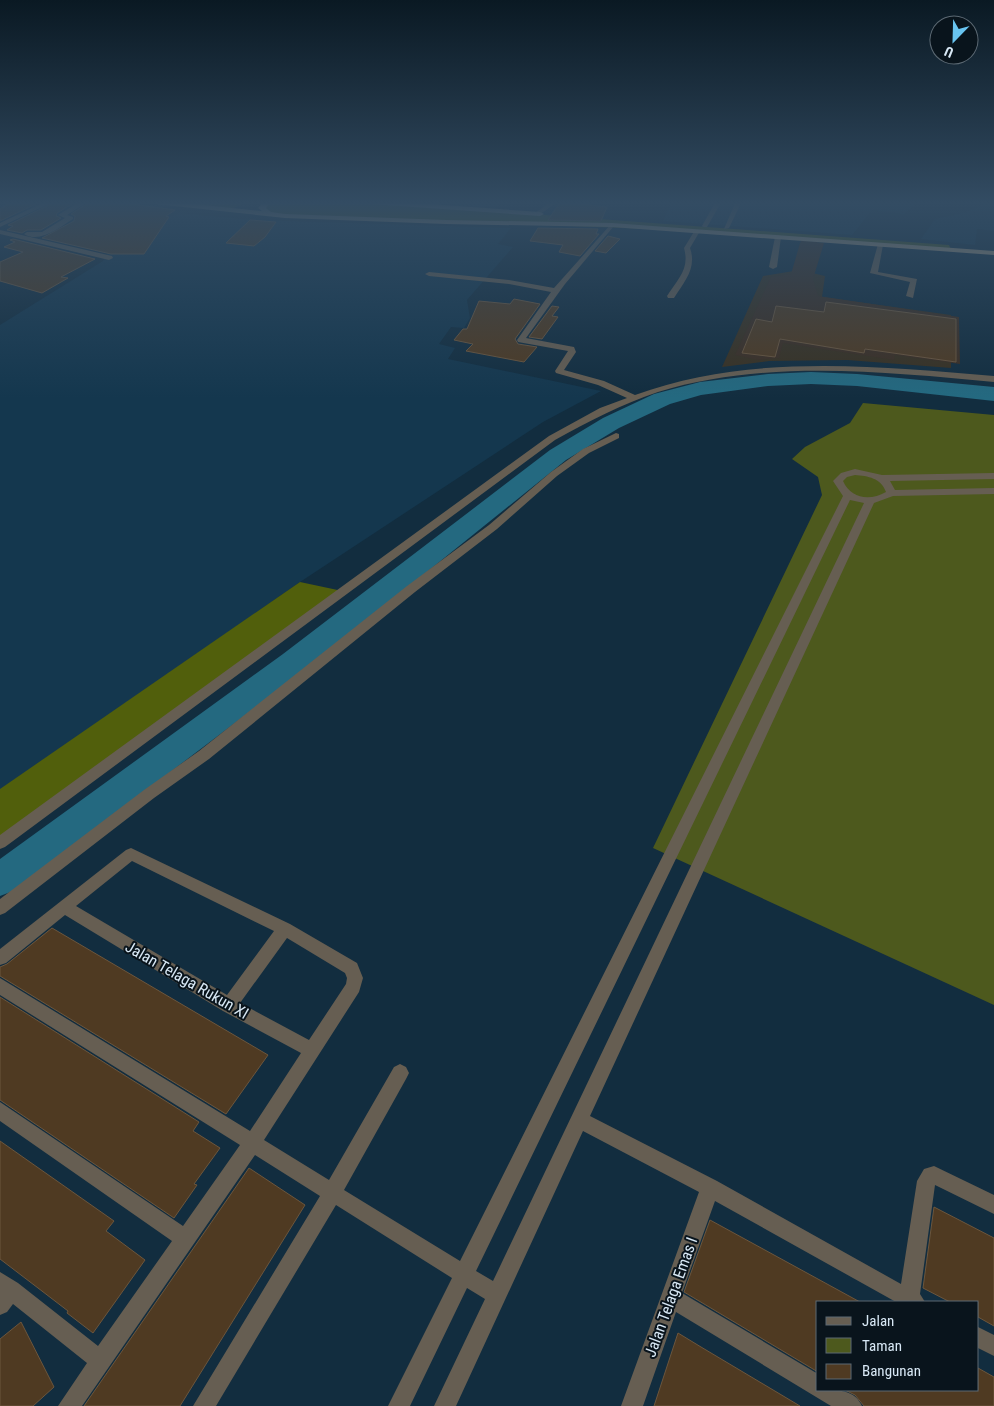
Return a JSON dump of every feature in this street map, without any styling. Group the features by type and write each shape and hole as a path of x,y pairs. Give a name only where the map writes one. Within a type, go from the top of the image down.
{"street":[{"path":"577,267 556,291 521,340 571,349 572,352 559,371 602,383 634,398"},
{"path":"670,296 689,267"},
{"path":"875,267 874,273 914,281 910,296"},
{"path":"429,274 509,282 556,291"},
{"path":"0,843 552,438 587,417 634,398 688,382 750,371 787,368 886,370 994,379"},
{"path":"0,908 149,794 204,755 411,589 493,527 554,474 586,452 616,436"},
{"path":"891,493 890,485 881,478 869,473 855,472 844,475 838,480 840,488 848,495 870,501 883,499 891,493 994,490"},
{"path":"881,478 994,476"},
{"path":"399,1406 812,564 848,495"},
{"path":"444,1406 870,501"},
{"path":"0,958 131,854 285,929 351,968 355,978 353,986 253,1142 69,1406"},
{"name":"Jalan Telaga Rukun XI","path":"64,907 229,1005 311,1050"},
{"path":"229,1005 285,929"},
{"path":"0,986 497,1295"},
{"path":"204,1406 333,1192 400,1074"},
{"path":"0,1111 185,1239"},
{"path":"579,1119 710,1188 912,1301 926,1181 930,1174 994,1205"},
{"name":"Jalan Telaga Emas I","path":"632,1406 710,1188"},
{"path":"4,1292 101,1361"},
{"path":"671,1298 816,1385"},
{"path":"979,1338 994,1346"},
{"path":"826,1391 851,1406"}],"shaded area":[{"path":"94,267 496,267 467,300 470,318 464,328 451,327 439,344 455,348 448,359 601,391 543,422 300,582 0,791 0,325"},
{"path":"793,267 817,267 813,279 818,296 959,317 960,364 895,355 894,360 783,343 779,358 758,360 735,355 771,277 791,274"},
{"path":"800,270 825,276 822,297 951,315 951,368 847,360 769,361 722,367 763,276"}],"green space":[{"path":"863,403 994,415 994,1005 653,848 822,495 818,477 792,459 805,447 850,423"},
{"path":"300,582 347,592 0,841 0,789"}],"building":[{"path":"0,267 81,267 61,277 68,278 42,293 0,281"},
{"path":"514,299 540,304 515,339 518,344 537,347 524,362 466,351 473,344 454,340 463,329 467,329 479,301 510,304"},
{"path":"826,302 956,319 956,362 865,349 864,353 780,339 775,357 742,353 756,319 772,322 776,306 824,312"},
{"path":"552,306 559,307 552,316 558,317 542,339 529,337"},
{"path":"52,928 268,1055 226,1114 0,976 0,967 7,964"},
{"path":"0,997 199,1122 193,1131 220,1148 194,1184 197,1185 174,1218 0,1100"},
{"path":"0,1141 114,1221 106,1231 145,1260 93,1333 67,1313 68,1311 0,1259"},
{"path":"249,1168 305,1205 180,1406 84,1406"},
{"path":"934,1207 994,1238 994,1326 979,1318 979,1301 948,1301 923,1288"},
{"path":"710,1220 858,1301 816,1301 816,1371 684,1292"},
{"path":"21,1322 54,1387 33,1406 0,1406 0,1339"},
{"path":"678,1333 701,1347 800,1406 654,1406"},
{"path":"979,1369 994,1377 994,1406 864,1406 855,1395 847,1391 979,1391"}],"waterway":[{"path":"0,880 294,662 558,455 611,423 662,399 700,389 768,380 811,378 857,380 994,394"}]}
